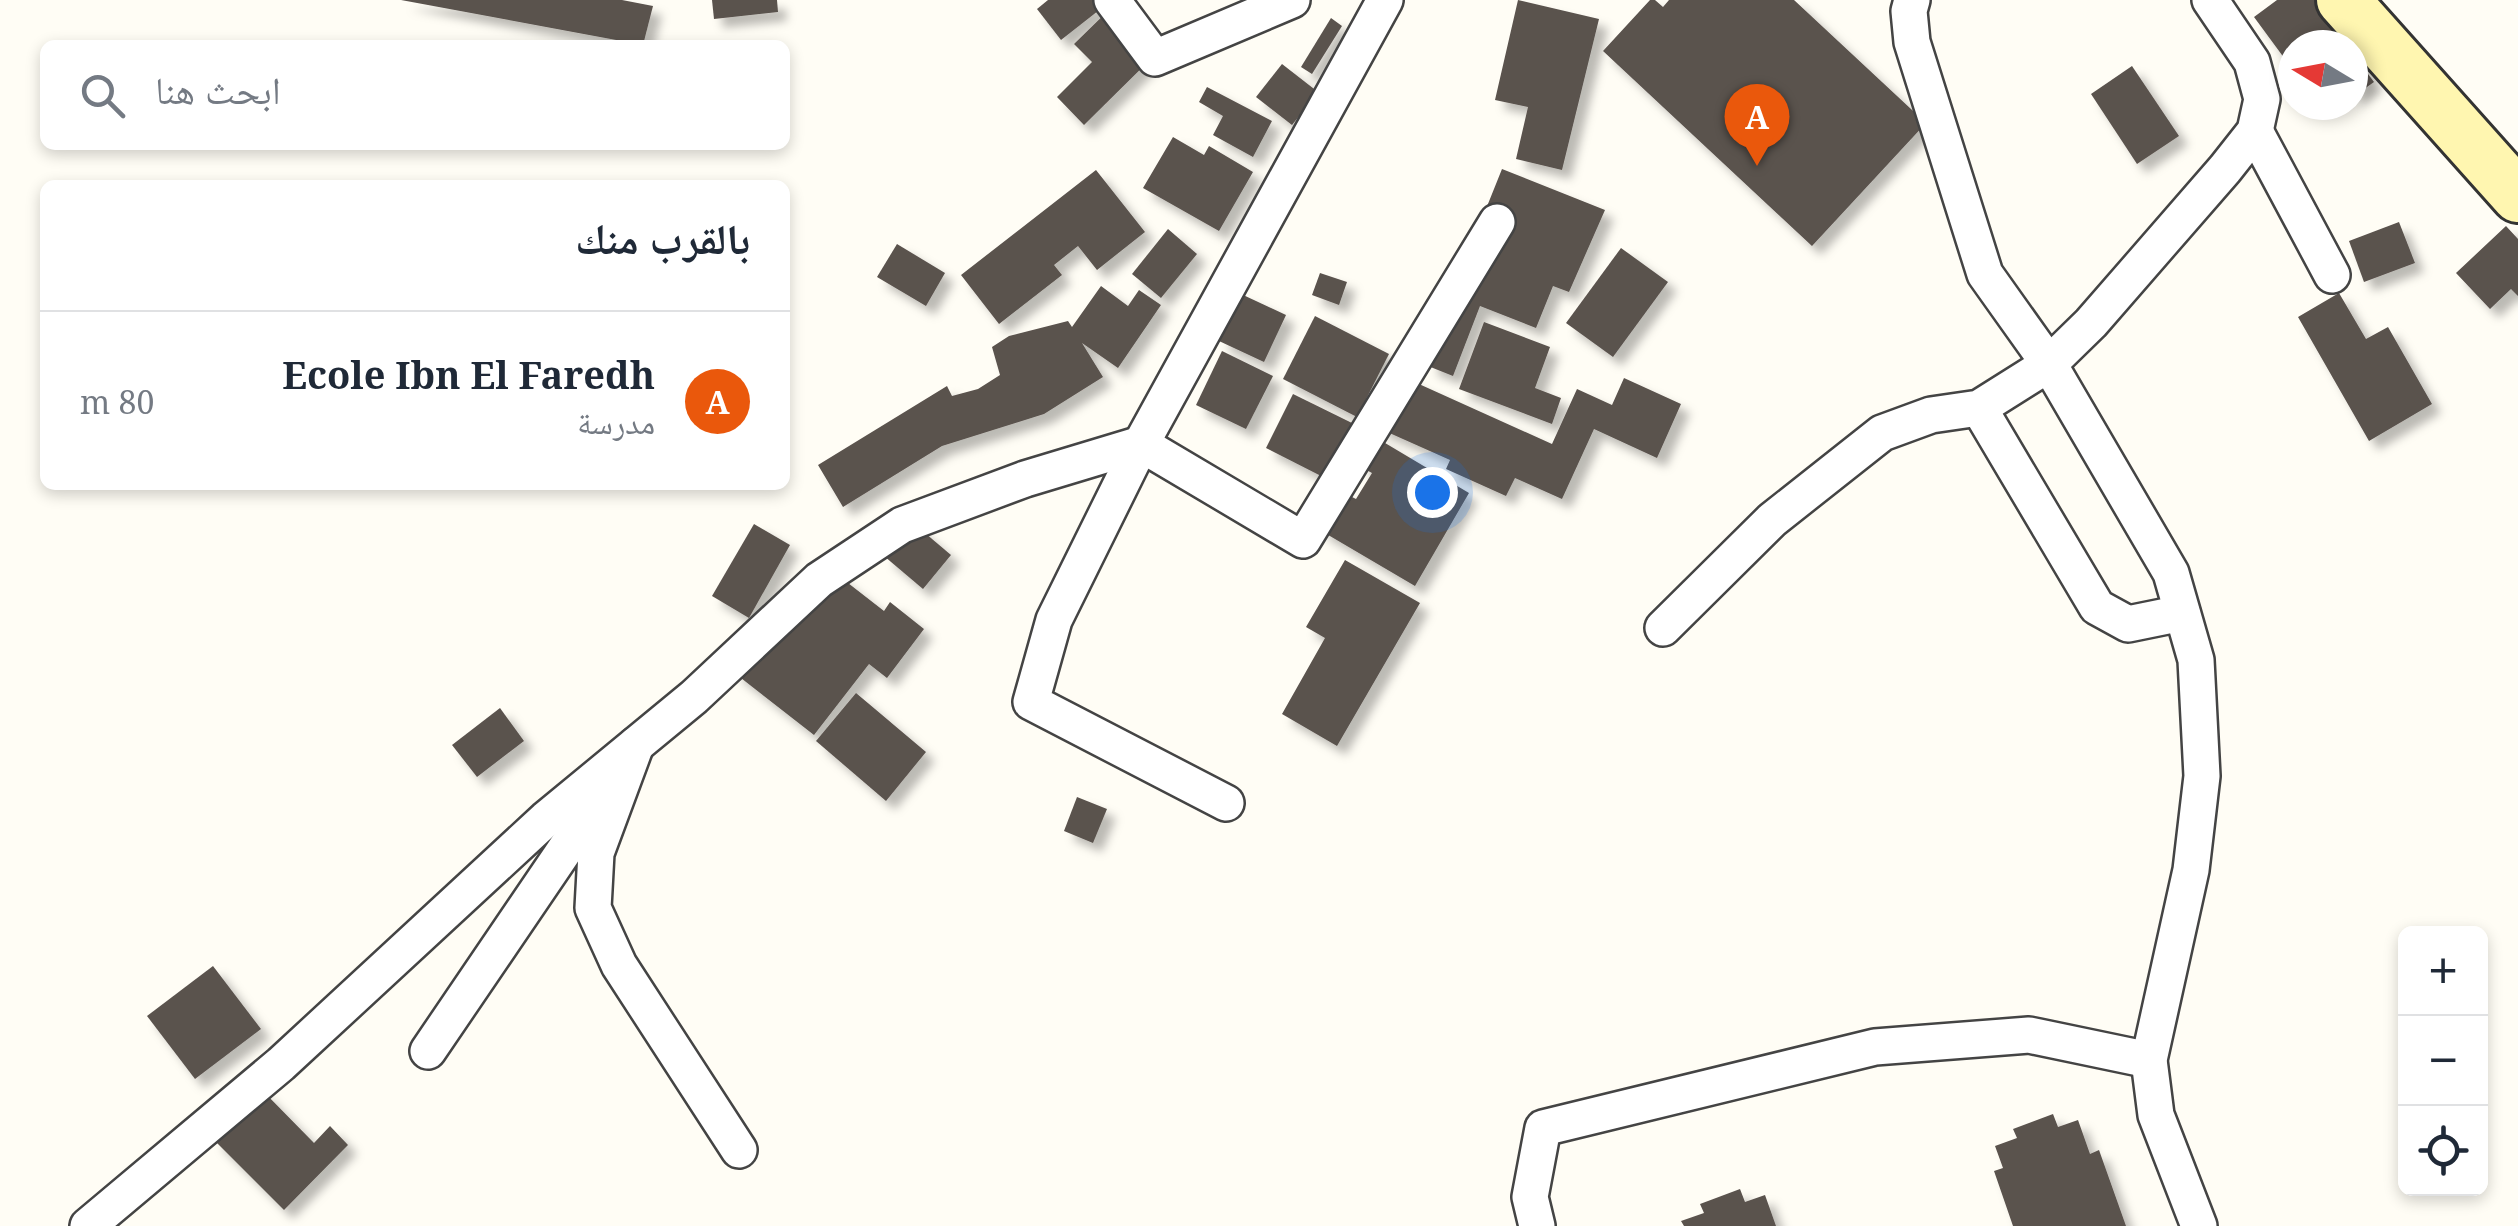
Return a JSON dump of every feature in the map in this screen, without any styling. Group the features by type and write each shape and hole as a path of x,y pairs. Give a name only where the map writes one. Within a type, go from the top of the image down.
{"main road":[{"path":"2343,0 2518,196"}],"street":[{"path":"1112,0 1155,58 1292,0"},
{"path":"1226,803 1032,702 1054,620 1141,444 1385,0"},
{"path":"1912,0 1908,11 1912,42 1986,274 2049,364 2170,573 2196,660 2202,776 2191,870 2150,1060 2156,1115 2200,1226"},
{"path":"1662,628 1772,520 1882,434 1931,415 1979,408 2049,364 2090,323 2254,132 2262,99 2252,62 2210,0"},
{"path":"2254,132 2332,276"},
{"path":"88,1226 281,1064 546,819 694,697 819,580 902,525 1025,479 1141,444 1303,540 1496,222"},
{"path":"1979,408 2097,607 2128,624 2182,614"},
{"path":"428,1051 636,745"},
{"path":"636,745 596,853 594,908 618,965 739,1150"},
{"path":"1537,1226 1530,1196 1543,1128 1875,1047 2029,1035 2150,1060"}],"building":[{"path":"401,0 622,0 653,6 644,40 616,40"},
{"path":"712,0 777,0 778,12 714,19"},
{"path":"1048,0 1112,0 1061,40 1037,9"},
{"path":"1518,0 1599,19 1562,170 1516,159 1528,107 1495,100"},
{"path":"1650,0 1663,7 1669,0 1794,0 1926,123 1812,246 1603,51"},
{"path":"2277,0 2314,0 2336,30 2278,30 2278,50 2254,17"},
{"path":"1116,3 1162,48 1084,125 1057,97 1092,62 1074,44"},
{"path":"1331,18 1342,26 1312,74 1301,67"},
{"path":"1282,64 1318,92 1292,125 1256,97"},
{"path":"2132,66 2179,136 2137,164 2091,94"},
{"path":"1207,87 1272,121 1253,157 1213,135 1223,116 1199,102"},
{"path":"1173,137 1204,155 1209,146 1253,172 1219,231 1143,188"},
{"path":"1502,169 1605,210 1569,292 1553,286 1536,328 1480,306 1453,376 1428,366 1437,331"},
{"path":"1096,170 1145,232 1097,270 1078,246 1054,265 1062,275 999,324 961,275"},
{"path":"2399,222 2415,263 2364,282 2349,241"},
{"path":"2506,226 2518,239 2518,296 2511,289 2490,309 2456,273"},
{"path":"1168,229 1197,254 1161,298 1132,274"},
{"path":"897,244 945,273 926,306 877,277"},
{"path":"1621,248 1668,282 1613,357 1566,323"},
{"path":"1320,273 1347,282 1339,305 1312,295"},
{"path":"1101,286 1128,306 1139,290 1161,305 1118,368 1082,343 1103,377 1044,414 942,446 843,507 818,465 947,386 952,396 978,389 1000,375 992,347 1009,336 1068,321 1072,327"},
{"path":"2339,293 2366,339 2388,327 2432,404 2369,441 2298,317"},
{"path":"1241,294 1286,315 1264,362 1219,341"},
{"path":"1315,316 1389,354 1357,417 1283,379"},
{"path":"1484,322 1550,347 1535,388 1561,398 1552,424 1459,389"},
{"path":"1222,351 1273,376 1246,429 1196,405"},
{"path":"1399,375 1552,444 1577,389 1612,405 1624,378 1681,404 1657,458 1594,429 1562,499 1515,478 1506,496 1446,469 1450,460 1376,427"},
{"path":"1293,394 1352,423 1325,478 1266,448"},
{"path":"1375,437 1469,493 1415,586 1318,529 1340,491 1356,499 1372,473 1359,466"},
{"path":"912,522 951,555 923,589 884,556"},
{"path":"754,524 790,545 749,618 712,596"},
{"path":"1345,560 1420,603 1337,746 1282,714 1325,638 1306,627"},
{"path":"830,569 884,611 890,602 924,629 887,678 869,664 814,735 732,671"},
{"path":"856,693 926,752 886,801 816,741"},
{"path":"500,708 524,741 477,777 452,745"},
{"path":"1077,797 1107,809 1093,843 1064,831"},
{"path":"213,966 261,1029 195,1079 147,1016"},
{"path":"262,1090 314,1143 330,1126 348,1145 284,1210 213,1139"},
{"path":"2053,1114 2058,1127 2078,1120 2090,1154 2099,1150 2126,1226 2013,1226 1994,1171 2003,1168 1995,1146 2017,1138 2013,1129"},
{"path":"1740,1189 1745,1202 1765,1195 1776,1226 1684,1226 1681,1221 1704,1213 1700,1204"}],"place":[{"name":"Ecole Ibn El Faredh","path":"1757,166"}]}
